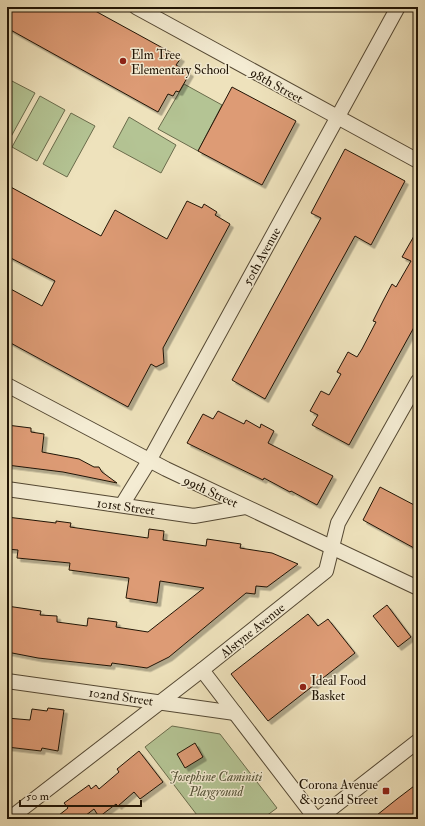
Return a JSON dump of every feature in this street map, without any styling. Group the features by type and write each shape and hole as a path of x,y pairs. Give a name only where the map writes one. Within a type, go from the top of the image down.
{"street":[{"name":"98th Street","path":"136,7 418,161"},
{"name":"50th Avenue","path":"122,505 149,461 398,7"},
{"name":"Alstyne Avenue","path":"9,819 202,670 326,571 338,523 418,381"},
{"name":"99th Street","path":"7,386 149,461 332,549 418,588"},
{"name":"101st Street","path":"7,489 194,516 245,507"},
{"path":"202,670 317,819 418,741"},
{"name":"102nd Street","path":"7,681 235,713"}],"green space":[{"path":"10,80 35,93 7,144 7,86"},
{"path":"184,84 222,105 198,151 158,129"},
{"path":"40,96 65,110 37,161 12,147"},
{"path":"71,113 95,126 67,177 43,164"},
{"path":"129,117 176,145 161,173 113,147"},
{"name":"Josephine Caminiti Playground","path":"172,726 220,734 277,808 262,819 200,819 145,747"}],"building":[{"name":"Elm Tree Elementary School","path":"7,7 88,7 181,58 176,65 190,73 179,92 176,91 173,96 168,94 158,112 7,28"},
{"path":"232,87 296,121 262,185 198,151"},
{"path":"345,149 405,181 371,245 355,236 265,399 232,380 321,218 311,213"},
{"path":"7,185 101,236 115,210 167,239 187,201 202,208 204,204 217,212 215,215 230,224 163,348 164,363 156,367 151,364 128,407 7,341 7,287 42,306 55,281 7,256"},
{"path":"418,229 418,320 349,445 312,425 318,415 310,411 321,391 329,395 341,374 337,372 348,352 357,357 362,349 376,322 373,321 392,284 396,287 411,261 402,257"},
{"path":"218,411 244,424 246,420 260,428 261,424 274,431 268,443 333,476 317,505 264,478 263,480 187,443 203,414 213,419"},
{"path":"7,425 31,428 31,432 44,434 42,452 79,459 94,467 99,467 102,472 117,483 63,472 7,465"},
{"path":"380,487 418,507 418,541 414,548 363,520"},
{"path":"7,517 56,523 56,521 71,523 70,527 148,538 149,529 164,531 163,540 206,546 207,539 241,544 240,548 272,553 298,564 267,587 256,586 255,594 246,593 169,657 147,668 112,663 111,666 38,658 7,652 7,606 41,611 40,615 57,616 57,622 87,626 88,618 117,622 116,627 148,632 204,588 160,581 157,603 126,598 129,578 69,570 70,563 17,558 18,550 7,549"},
{"path":"387,605 411,637 398,647 373,616"},
{"path":"308,614 318,626 328,619 355,653 268,721 231,674"},
{"path":"48,708 64,710 58,751 42,748 41,751 7,747 7,718 30,720 32,709 47,711"},
{"path":"195,743 203,757 185,768 177,754"},
{"path":"139,751 163,782 140,799 134,792 118,806 116,804 99,817 94,809 81,819 54,819 68,808 64,803 89,785 91,789 96,785 99,789 119,772 117,769"},
{"path":"418,783 418,819 372,819 397,799"}],"place":[{"name":"Elm Tree Elementary School","path":"123,61"},
{"name":"Ideal Food Basket","path":"303,687"},
{"name":"Corona Avenue & 102nd Street","path":"386,791"}]}
